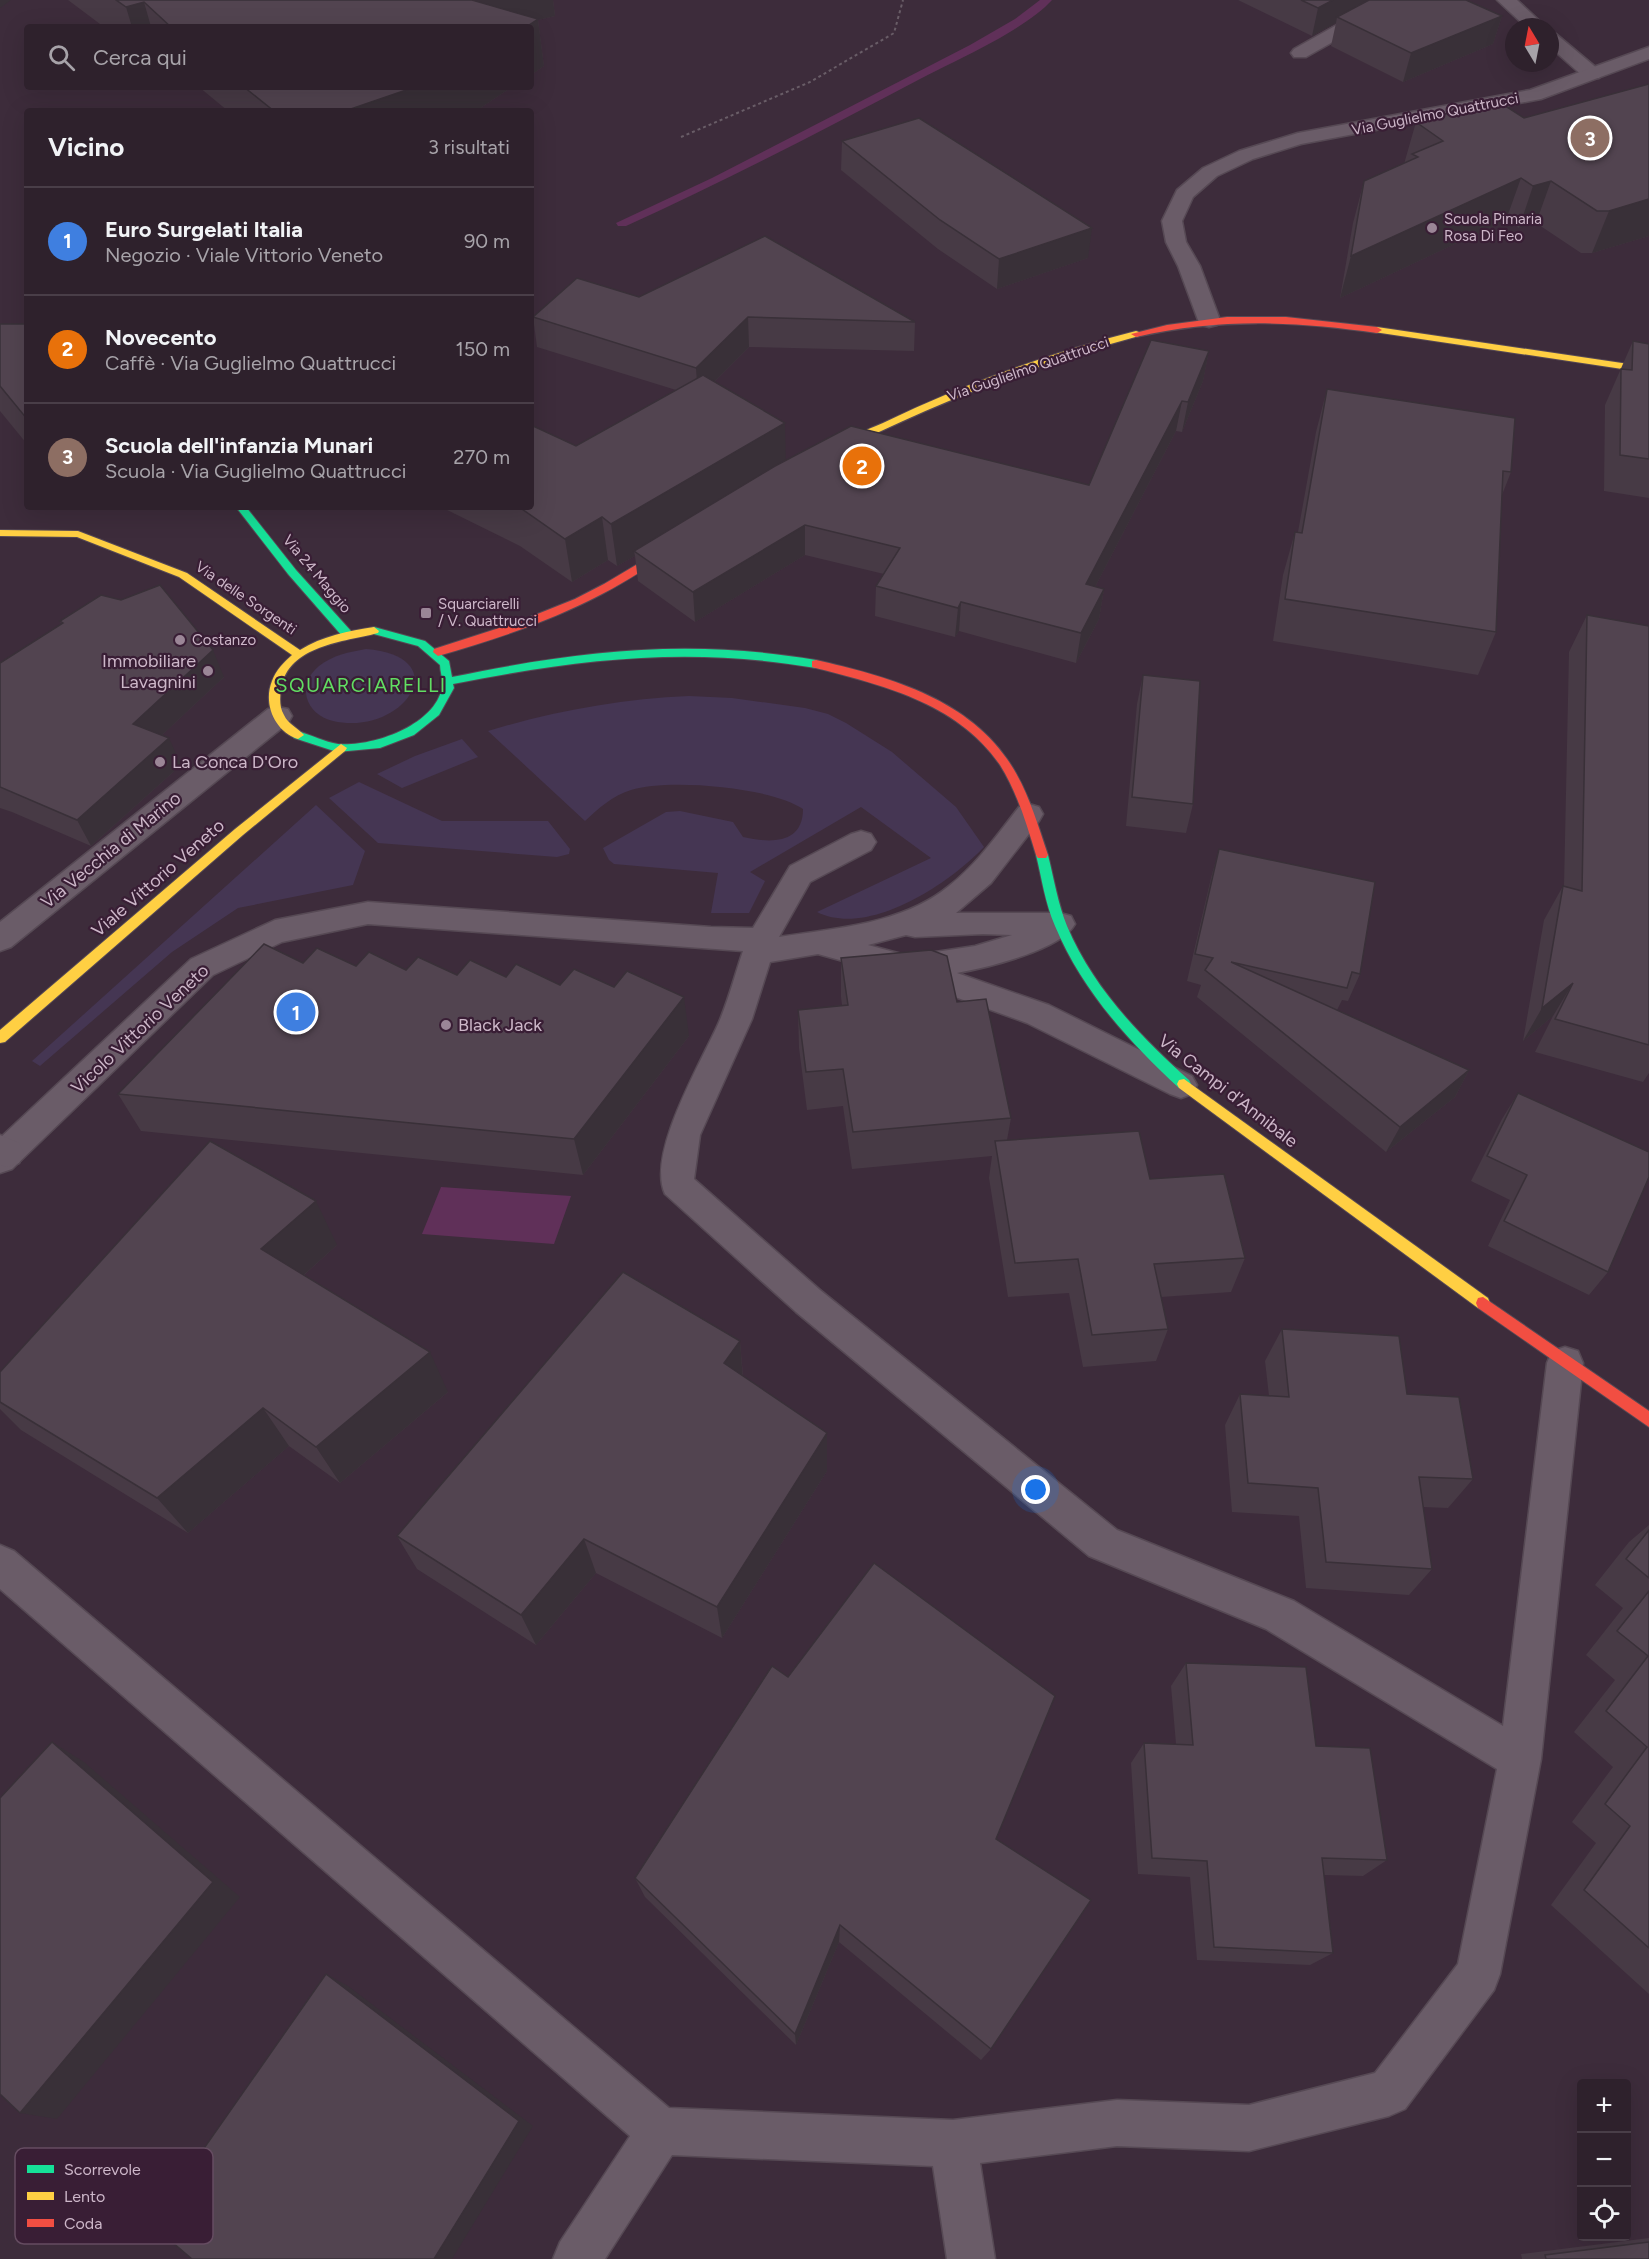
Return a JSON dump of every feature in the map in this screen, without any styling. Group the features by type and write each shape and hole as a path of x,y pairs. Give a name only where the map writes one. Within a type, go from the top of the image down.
{"main road":[{"name":"Via Guglielmo Quattrucci","path":"818,459 902,416 1010,372 1134,334 1209,320 1272,318 1327,322 1649,370"},
{"name":"Via 24 Maggio","path":"243,510 292,572 346,634"},
{"name":"Via delle Sorgenti","path":"0,533 78,534 183,574 300,655"},
{"path":"438,652 505,631 563,608 628,575 687,537"},
{"path":"374,631 399,633 421,640 438,652 447,666 450,681 446,698 434,715 417,729 393,741 367,747 341,748 314,743 292,732 278,716 274,701 276,685 285,668 321,642 346,634 374,631"},
{"name":"Via Campi d'Annibale","path":"450,681 563,659 642,653 744,655 834,668 867,676 917,693 963,718 980,732 1005,764 1029,814 1060,924 1077,961 1102,1002 1139,1044 1192,1091 1565,1363 1649,1420"},
{"name":"Viale Vittorio Veneto","path":"0,1038 231,839 341,748"}],"street":[{"path":"1300,53 1364,16 1419,0"},
{"path":"1506,0 1527,18"},
{"path":"1559,46 1592,74"},
{"name":"Via Guglielmo Quattrucci","path":"1209,320 1190,266 1176,242 1172,221 1184,194 1210,172 1246,155 1298,139 1534,95 1649,53"},
{"name":"Via Vecchia di Marino","path":"0,939 278,716"},
{"path":"894,927 945,905 963,891 980,876 1029,814"},
{"path":"861,842 800,874 760,946 736,1019 683,1135 677,1184 808,1301 1103,1543 1280,1615 1520,1759"},
{"name":"Vicolo Vittorio Veneto","path":"2,1154 202,967 275,932 368,913 700,938 760,946 815,942 894,927"},
{"path":"894,927 983,923 1060,924"},
{"path":"902,966 964,962 988,957 1025,943 1060,924"},
{"path":"815,942 902,966 1038,1014 1192,1091"},
{"path":"0,1564 660,2131 953,2142 1117,2123 1249,2128 1389,2093 1478,1974 1520,1759 1565,1363"},
{"path":"577,2259 660,2131"},
{"path":"953,2142 971,2259"}],"path":[{"path":"681,137 810,82 894,33 903,0"}],"shaded area":[{"path":"366,649 394,655 410,666 415,680 410,694 398,707 380,718 358,723 333,721 323,717 310,706 307,698 306,690 312,674 330,659"},
{"path":"689,696 732,698 805,708 828,714 846,723 892,752 956,807 984,847 951,876 930,890 907,903 884,912 860,918 838,918 817,912 931,858 861,807 750,872 765,881 749,913 711,913 718,873 614,864 609,860 603,848 666,812 680,811 733,822 743,837 763,840 783,839 797,829 803,809 788,801 744,790 693,785 648,786 618,796 585,821 488,731 587,707"},
{"path":"462,739 478,757 402,788 377,774 415,756"},
{"path":"359,782 442,821 548,821 570,849 569,854 557,857 378,843 329,798"},
{"path":"316,805 365,851 353,885 238,908 172,952 40,1066 32,1061"},
{"path":"441,1187 571,1196 554,1244 422,1234"}],"building":[{"path":"116,0 472,0 538,19 530,24 168,24 144,2 126,7"},
{"path":"1301,0 1333,0 1318,8"},
{"path":"1369,0 1466,0 1502,16 1411,53 1337,17"},
{"path":"1649,84 1649,199 1609,211 1597,211 1551,181 1533,186 1521,178 1351,256 1364,181 1418,157 1412,154 1443,141 1416,122 1496,100 1524,118"},
{"path":"248,90 406,90 354,108 270,108"},
{"path":"919,118 1092,228 999,259 940,220 842,141"},
{"path":"765,236 915,322 748,317 696,368 534,317 577,278 639,297"},
{"path":"0,324 24,324 24,415 0,386"},
{"path":"1151,340 1209,351 1188,402 1182,401 1086,584 1104,589 1081,633 961,602 958,608 876,586 900,548 805,525 693,592 634,551 775,466 851,426 1089,485"},
{"path":"1633,341 1649,344 1649,459 1620,455 1621,369 1632,370"},
{"path":"703,375 785,423 611,524 602,517 565,539 523,510 534,510 534,426 576,446"},
{"path":"1327,389 1515,418 1511,472 1503,471 1496,632 1285,599 1295,532 1302,533"},
{"path":"160,585 213,650 133,724 169,738 77,820 0,787 0,663 63,623 60,621 101,595 121,600"},
{"path":"1587,615 1649,626 1649,1045 1555,1019 1573,983 1542,1008 1563,886 1582,891"},
{"path":"1143,675 1200,681 1193,804 1132,797"},
{"path":"1219,849 1375,882 1360,974 1352,972 1347,988 1231,962 1469,1070 1400,1127 1205,970 1213,958 1195,954"},
{"path":"264,944 303,963 317,948 356,966 369,952 406,970 418,957 457,975 470,960 506,977 516,964 560,985 574,969 614,987 627,971 684,997 574,1139 118,1094"},
{"path":"931,950 947,956 957,1002 986,999 1011,1118 853,1132 843,1069 806,1072 798,1010 848,1005 841,958"},
{"path":"1518,1093 1649,1152 1649,1177 1608,1272 1504,1221 1527,1175 1487,1156"},
{"path":"1139,1131 1150,1179 1224,1174 1245,1258 1154,1264 1168,1329 1092,1335 1078,1259 1015,1263 995,1141"},
{"path":"210,1141 316,1201 261,1249 430,1352 316,1447 263,1408 157,1498 0,1402 0,1372"},
{"path":"623,1272 740,1341 724,1363 827,1433 717,1607 584,1539 521,1615 397,1536"},
{"path":"1282,1329 1399,1336 1407,1394 1459,1397 1473,1479 1419,1477 1432,1569 1326,1562 1318,1488 1248,1483 1240,1394 1289,1397"},
{"path":"1649,1530 1649,1578 1626,1559"},
{"path":"874,1563 1055,1696 996,1839 1091,1900 991,2049 840,1925 795,2034 635,1878 772,1666 788,1677"},
{"path":"1649,1591 1649,1948 1584,1890 1630,1826 1605,1804 1647,1747 1606,1711 1648,1656 1617,1631"},
{"path":"1186,1663 1306,1667 1316,1746 1370,1748 1387,1860 1322,1858 1333,1953 1214,1947 1207,1861 1152,1858 1144,1743 1193,1745"},
{"path":"52,1742 213,1882 20,2113 0,2094 0,1798"},
{"path":"326,1974 519,2121 434,2259 192,2259 174,2244 213,2244 213,2148 204,2148"},
{"path":"1649,2242 1649,2259 1546,2259 1545,2255"}],"waterway":[{"path":"622,223 716,181 974,47 1019,21 1047,0"}],"traffic: fast":[{"path":"243,510 292,572 347,634"},
{"path":"298,735 337,748 376,746 410,732 435,712 448,688 445,664 421,644 374,631"},
{"path":"450,681 540,664 632,653 725,652 771,656 816,664"},
{"path":"1042,855 1058,918 1084,971 1130,1031 1184,1084"}],"traffic: slow":[{"path":"1377,330 1649,370"},
{"path":"831,452 942,399 980,384 1057,357 1136,334"},
{"path":"0,533 78,534 183,575 300,655"},
{"path":"298,735 281,720 274,704 277,681 285,668 296,657 326,641 374,631"},
{"path":"0,1038 239,832 341,748"},
{"path":"1184,1084 1483,1303"}],"traffic: jam":[{"path":"1136,334 1197,323 1256,319 1316,322 1377,330"},
{"path":"438,652 519,625 579,601 617,581 673,546"},
{"path":"816,664 890,683 913,692 936,703 977,732 995,751 1011,775 1042,855"},
{"path":"1483,1303 1649,1420"}],"place":[{"name":"Scuola dell'infanzia Munari","path":"1590,138"},
{"name":"Scuola Pimaria Rosa Di Feo","path":"1432,228"},
{"name":"Novecento","path":"862,466"},
{"name":"Squarciarelli / V. Quattrucci","path":"426,613"},
{"name":"Costanzo","path":"180,640"},
{"name":"Immobiliare Lavagnini","path":"208,671"},
{"name":"La Conca D'Oro","path":"160,762"},
{"name":"Euro Surgelati Italia","path":"296,1012"},
{"name":"Black Jack","path":"446,1025"}],"district":[{"name":"SQUARCIARELLI","path":"361,685"}]}
